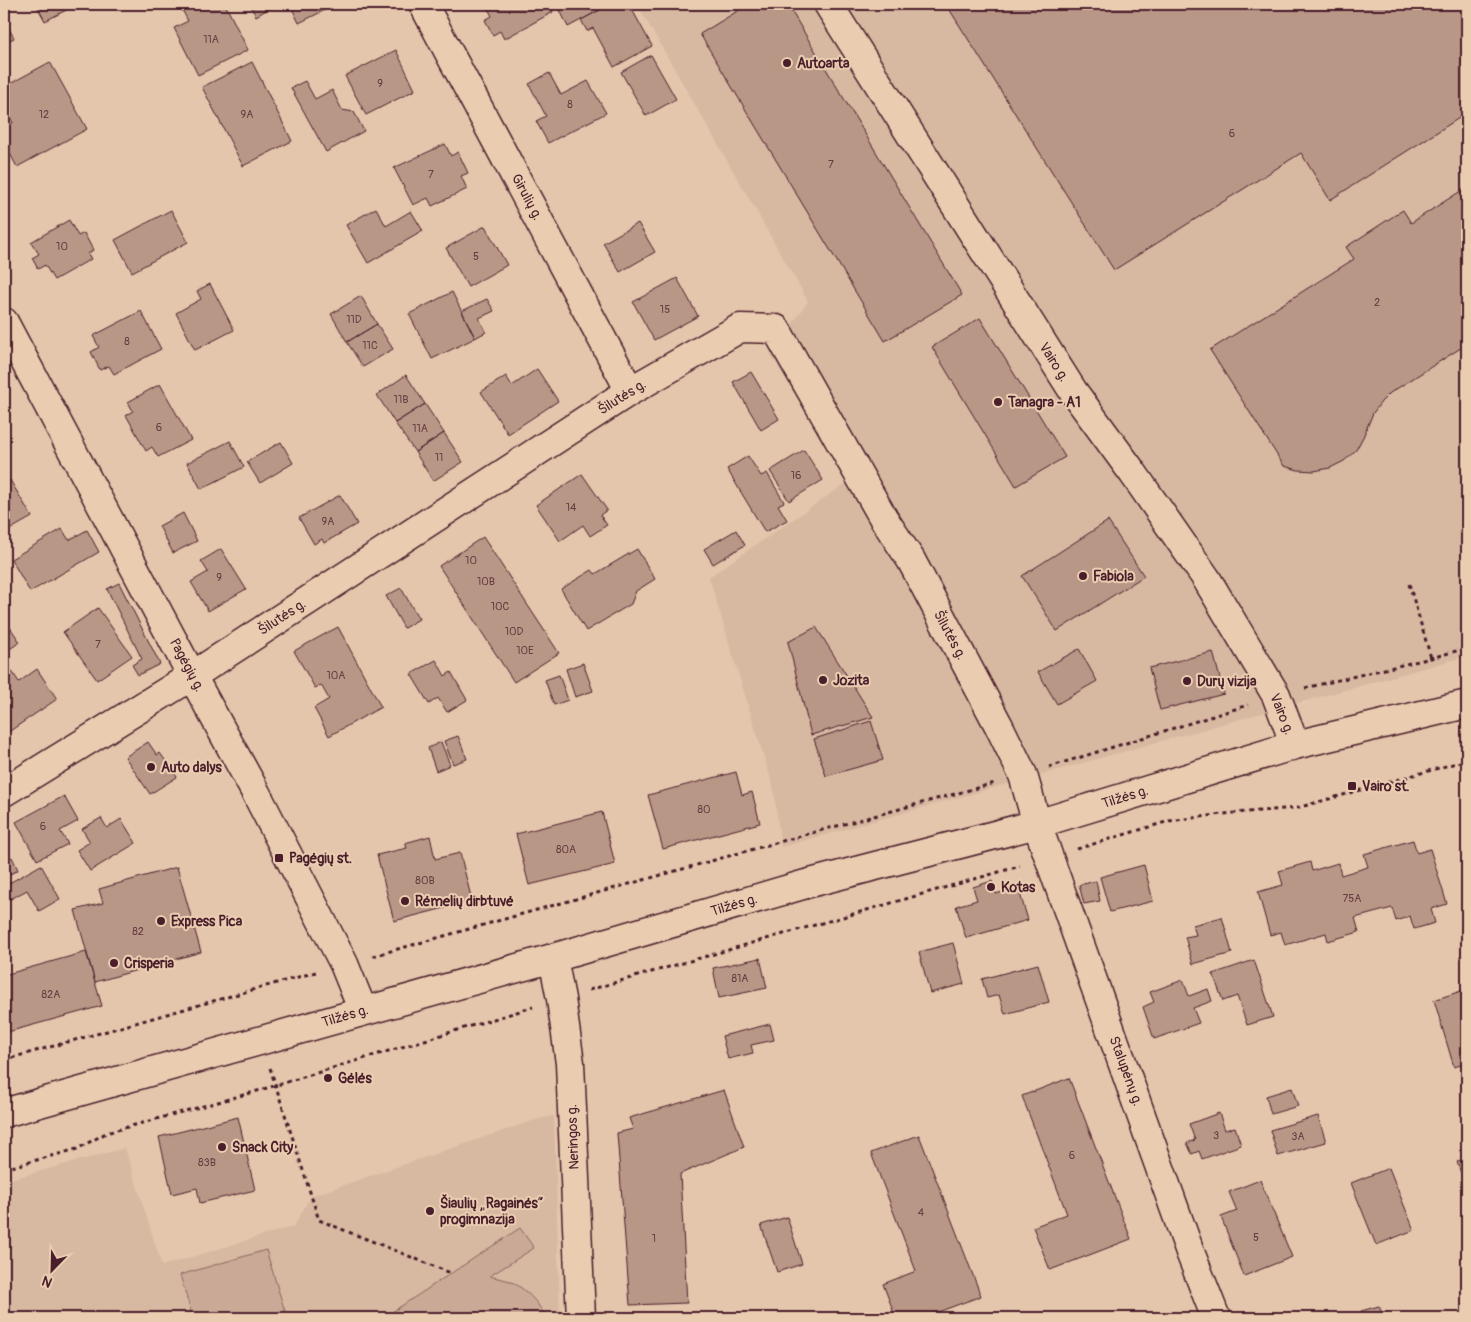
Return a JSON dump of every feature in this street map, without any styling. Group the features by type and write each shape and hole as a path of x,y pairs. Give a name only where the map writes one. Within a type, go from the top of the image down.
{"main road":[{"name":"Girulių g.","path":"423,4 630,391"},
{"name":"Vairo g.","path":"828,4 1073,392 1133,473 1206,578 1276,695 1295,745"},
{"name":"Pagėgių g.","path":"4,322 256,793 344,964 363,1011"},
{"name":"Šilutės g.","path":"4,792 192,676 630,391 740,328 776,329 884,519 911,560 1023,775 1037,824"},
{"name":"Tilžės g.","path":"4,1113 553,958 806,884 1037,824 1295,745 1466,708"},
{"name":"Stalupėnų g.","path":"1037,824 1190,1252 1216,1318"},
{"name":"Neringos g.","path":"553,958 561,998 570,1063 581,1318"}],"path":[{"path":"1409,584 1431,658"},
{"path":"4,1060 1023,775 1276,695 1467,648"},
{"path":"4,1169 77,1149 106,1133 254,1092 561,998 1049,858 1169,821 1223,814 1297,808 1467,760"},
{"path":"261,1040 319,1220 451,1273"}],"shaded area":[{"path":"637,4 1467,4 1467,656 781,847 774,790 709,577 848,482 771,355 808,301"},
{"name":"Šiaulių „Ragainės“ progimnazija","path":"554,1116 560,1318 4,1318 4,1181 125,1148 162,1266 294,1226 311,1196 538,1119"},
{"path":"520,1228 534,1248 490,1276 510,1281 527,1292 540,1307 546,1318 383,1318"},
{"path":"266,1250 287,1318 193,1318 180,1275"}],"building":[{"path":"36,4 78,4 45,21"},
{"path":"179,4 225,4 248,50 198,75 174,28 188,21"},
{"path":"249,4 277,4 256,16"},
{"path":"290,4 337,4 299,23"},
{"path":"549,4 553,12 504,39 500,31 493,35 485,20 492,16 486,5"},
{"path":"572,4 611,4 568,27 560,10"},
{"path":"611,4 629,4 652,46 614,67 593,28 587,31 581,20"},
{"path":"749,4 787,4 962,295 885,341 700,34"},
{"path":"946,4 1467,4 1467,113 1330,200 1301,153 1114,270"},
{"path":"4,19 14,38 4,43"},
{"path":"396,50 415,90 366,115 345,76"},
{"path":"651,55 676,99 646,116 621,72"},
{"path":"50,62 87,129 17,167 4,142 4,128 13,123 4,105 4,87"},
{"path":"252,62 292,141 243,166 202,87"},
{"path":"549,73 561,95 588,81 606,113 548,143 536,121 546,116 529,84"},
{"path":"305,81 315,99 332,90 342,110 354,112 364,131 326,152 291,88"},
{"path":"445,144 451,156 458,152 468,173 461,176 467,189 432,206 428,198 413,205 394,168"},
{"path":"1467,187 1467,344 1390,393 1373,413 1356,450 1344,461 1330,468 1314,471 1298,470 1284,466 1210,350 1354,259 1346,247 1403,210 1411,223"},
{"path":"376,208 386,226 411,211 423,231 368,263 346,225"},
{"path":"171,210 188,242 132,272 115,240"},
{"path":"69,220 78,236 84,233 93,250 88,254 91,259 54,280 45,265 38,269 32,258 39,254 31,242"},
{"path":"638,223 655,252 620,272 603,243"},
{"path":"485,226 507,265 468,287 446,248"},
{"path":"677,278 698,316 654,340 633,302"},
{"path":"210,284 234,330 195,350 176,313 201,299 197,291"},
{"path":"452,292 475,338 432,359 409,314"},
{"path":"361,296 377,324 347,342 331,314"},
{"path":"487,299 494,311 479,318 486,332 475,338 462,311"},
{"path":"141,311 161,349 114,374 109,366 100,370 91,352 99,347 93,336"},
{"name":"Tanagra - A1","path":"980,318 1065,457 1016,486 932,347"},
{"path":"377,324 393,349 363,367 347,342"},
{"path":"537,369 558,401 508,434 481,392 506,376 512,386"},
{"path":"751,372 779,419 761,430 733,382"},
{"path":"406,375 425,404 395,423 377,395"},
{"path":"160,384 191,440 158,457 152,447 146,451 126,415 133,411 128,402"},
{"path":"425,404 444,433 415,452 395,423"},
{"path":"444,433 463,462 433,481 415,452"},
{"path":"230,441 244,467 201,489 187,463"},
{"path":"281,442 293,463 260,483 247,462"},
{"path":"804,450 823,480 789,501 770,471"},
{"path":"748,456 761,476 767,473 784,502 778,505 787,520 765,532 727,469"},
{"path":"582,474 607,510 600,515 607,525 590,536 583,525 560,541 536,505"},
{"path":"10,480 32,517 4,533 4,484"},
{"path":"340,495 357,524 324,543 322,539 314,544 299,518"},
{"path":"183,513 197,541 173,553 159,526"},
{"name":"Fabiola","path":"1108,521 1144,576 1057,631 1022,576"},
{"path":"62,529 69,540 87,530 99,552 30,592 11,559"},
{"path":"736,530 745,545 713,564 704,549"},
{"path":"483,537 559,653 514,682 439,566"},
{"path":"221,549 246,589 208,611 191,582 208,572 201,561"},
{"path":"637,549 655,579 636,591 631,604 586,631 561,589 592,570 595,574"},
{"path":"119,583 160,664 138,675 132,665 142,659 107,589"},
{"path":"401,588 419,619 404,628 386,596"},
{"path":"98,608 132,656 97,680 63,632"},
{"path":"7,623 20,642 4,653 4,625"},
{"path":"338,627 381,707 329,736 314,708 329,699 321,685 315,688 294,651"},
{"name":"Jozita","path":"816,627 873,717 811,735 788,642"},
{"path":"1079,649 1097,681 1057,704 1038,672"},
{"name":"Durų vizija","path":"1213,652 1224,694 1160,710 1149,668"},
{"path":"436,660 445,676 451,672 467,700 447,712 438,698 429,704 411,674"},
{"path":"583,663 593,691 575,697 566,669"},
{"path":"37,669 57,699 7,733 4,729 4,691 7,689 4,684 4,675 11,670 19,682"},
{"path":"559,675 568,700 554,705 545,680"},
{"path":"871,721 883,760 826,776 814,739"},
{"path":"458,736 467,759 453,764 444,741"},
{"name":"Auto dalys","path":"148,742 157,755 160,753 177,777 150,794 125,757"},
{"path":"441,742 450,765 436,771 428,748"},
{"path":"736,772 742,795 752,792 760,823 663,849 648,795"},
{"path":"64,796 78,821 60,831 68,844 37,860 16,822"},
{"path":"602,812 615,864 529,885 516,834"},
{"path":"101,818 107,828 121,819 136,843 90,871 77,850 90,842 82,829"},
{"path":"430,836 435,859 460,853 472,901 394,921 377,855 407,848 405,843"},
{"path":"1413,840 1417,853 1430,849 1447,904 1431,909 1435,923 1414,929 1410,916 1396,921 1392,908 1355,918 1359,932 1328,941 1326,933 1285,945 1281,932 1270,935 1258,892 1283,885 1279,871 1310,862 1312,871 1338,863 1341,875 1368,867 1364,854"},
{"path":"12,857 18,870 4,877 4,861"},
{"path":"41,865 60,899 39,911 27,890 7,901 4,896 4,886"},
{"path":"1144,865 1153,901 1110,912 1100,877"},
{"path":"177,867 201,952 95,982 75,910 103,903 99,889"},
{"path":"992,881 996,894 1018,887 1028,920 966,938 956,906 977,900 973,887"},
{"path":"1096,881 1100,901 1084,904 1079,885"},
{"path":"1222,917 1232,953 1193,964 1185,937 1196,935 1193,925"},
{"path":"953,943 964,984 930,993 919,952"},
{"path":"86,952 102,1006 4,1033 4,975"},
{"path":"760,958 767,988 719,998 713,968"},
{"path":"1254,960 1273,1017 1247,1025 1237,996 1223,1001 1213,974"},
{"path":"1038,964 1049,1002 1005,1014 999,995 987,998 982,979"},
{"path":"1183,980 1189,996 1208,989 1212,1001 1193,1008 1199,1023 1154,1039 1143,1007 1154,1002 1150,992"},
{"path":"1467,989 1467,1063 1454,1067 1434,1000"},
{"path":"770,1024 774,1040 751,1045 753,1053 728,1059 722,1036"},
{"path":"1069,1078 1131,1239 1050,1270 1033,1227 1067,1214 1022,1096"},
{"path":"1292,1088 1298,1106 1271,1114 1266,1096"},
{"path":"724,1090 744,1147 680,1174 687,1303 630,1305 617,1133 633,1129 629,1118"},
{"path":"1219,1113 1225,1130 1235,1127 1241,1145 1202,1159 1199,1151 1192,1154 1187,1143 1195,1140 1189,1124"},
{"path":"1318,1116 1326,1142 1278,1156 1270,1130"},
{"path":"238,1117 255,1190 200,1203 197,1188 172,1194 159,1137"},
{"path":"919,1135 981,1296 922,1318 896,1318 883,1284 916,1271 871,1153"},
{"path":"1467,1158 1467,1190 1457,1162"},
{"path":"1389,1168 1414,1230 1376,1245 1351,1183"},
{"path":"1260,1180 1292,1257 1244,1276 1221,1217 1237,1211 1229,1192"},
{"path":"787,1217 802,1264 777,1272 761,1225"},
{"path":"1379,1306 1384,1318 1363,1318 1361,1311"}],"place":[{"name":"Autoarta","path":"787,63"},
{"name":"Tanagra - A1","path":"998,402"},
{"name":"Fabiola","path":"1083,576"},
{"name":"Jozita","path":"823,680"},
{"name":"Durų vizija","path":"1187,681"},
{"name":"Auto dalys","path":"151,767"},
{"name":"Vairo st.","path":"1352,786"},
{"name":"Pagėgių st.","path":"279,858"},
{"name":"Kotas","path":"991,887"},
{"name":"Rėmelių dirbtuvė","path":"405,901"},
{"name":"Express Pica","path":"161,921"},
{"name":"Crisperia","path":"114,963"},
{"name":"Gėlės","path":"328,1078"},
{"name":"Snack City","path":"222,1147"},
{"name":"Šiaulių „Ragainės“ progimnazija","path":"430,1211"}]}
